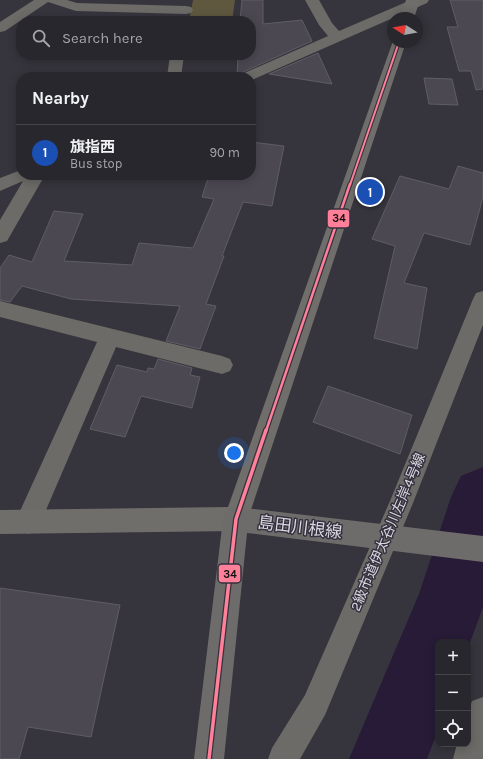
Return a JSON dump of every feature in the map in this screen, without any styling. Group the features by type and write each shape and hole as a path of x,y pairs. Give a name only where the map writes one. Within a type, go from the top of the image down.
{"main road":[{"name":"島田川根線","path":"236,519 483,549"},
{"path":"209,759 236,519"}],"street":[{"path":"18,16 43,0"},
{"path":"53,0 76,7 117,4 186,10"},
{"path":"312,0 326,25 336,38"},
{"path":"256,73 407,6"},
{"path":"0,28 16,18"},
{"path":"0,522 236,519 397,48"},
{"path":"174,72 176,60"},
{"path":"0,185 16,178"},
{"path":"0,236 33,180"},
{"name":"2級市道伊太谷川左岸4号線","path":"283,759 315,705 391,537 483,299"},
{"path":"0,309 222,365"},
{"path":"28,522 110,337"},
{"path":"468,759 483,712"}],"shaded area":[{"path":"193,0 235,0 233,16 190,16"}],"building":[{"path":"242,0 263,0 263,24 302,20 312,41 243,72 237,72 238,60 256,60 256,16 240,16"},
{"path":"450,0 483,0 483,89 476,90 471,71 459,71 447,27 458,27"},
{"path":"318,53 332,84 269,74"},
{"path":"424,78 452,79 458,105 429,104"},
{"path":"256,143 284,146 272,206 243,202 222,256 224,256 206,304 216,306 200,349 166,341 180,306 71,299 22,286 10,302 0,300 0,268 9,255 32,262 54,211 83,214 64,261 132,265 139,243 193,248 214,199 202,197 207,180 256,180"},
{"path":"458,166 483,173 483,197 470,245 424,233 404,283 427,288 417,349 374,338 395,246 372,239 400,176 449,189"},
{"path":"158,359 192,368 190,375 200,377 192,408 141,396 125,437 90,429 117,365 147,372 148,368 154,369"},
{"path":"328,386 412,415 400,454 313,422"},
{"path":"0,588 120,605 91,737 28,727 19,759 0,759"}],"waterway":[{"path":"388,759 452,597 483,497"}],"transit line":[{"name":"34","path":"209,759 236,519 397,48"}],"place":[{"name":"旗指西","path":"370,192"}]}
